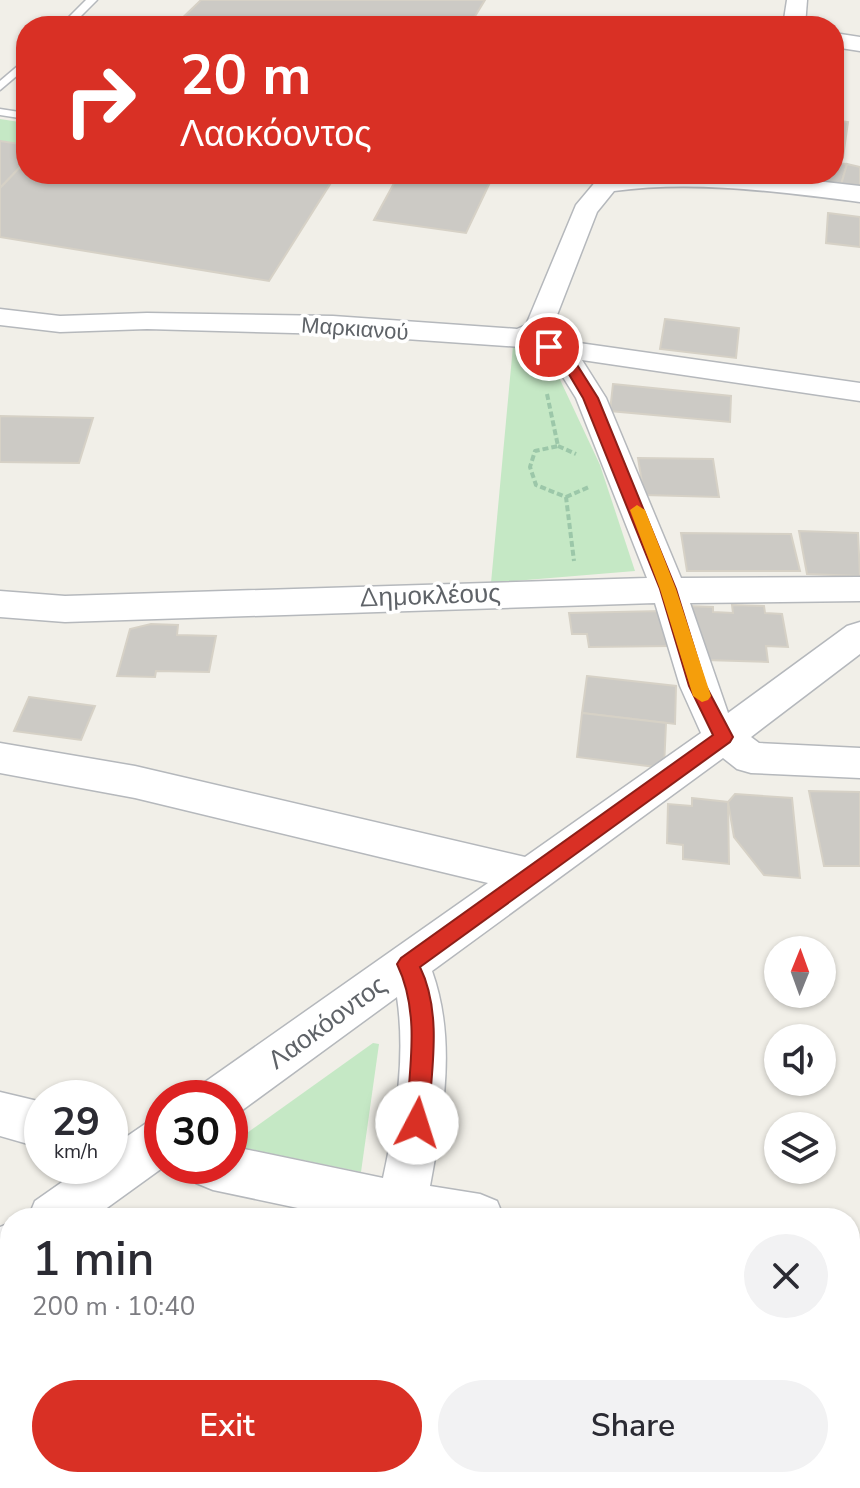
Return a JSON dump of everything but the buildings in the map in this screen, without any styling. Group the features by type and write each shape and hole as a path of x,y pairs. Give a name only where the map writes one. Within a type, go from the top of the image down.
{"street":[{"path":"611,184 596,193 585,210 546,311 541,341 569,363 591,398 668,589 698,686 712,719 724,737 751,758 860,763"},
{"path":"811,184 860,194"},
{"name":"Μαρκιανού","path":"3,325 147,321 333,325 541,341 860,392"},
{"name":"Δημοκλέους","path":"0,604 65,609 577,591 860,589"},
{"name":"Λαοκόοντος","path":"246,1080 724,737 860,635"},
{"path":"0,758 135,782 528,875"},
{"path":"401,1208 412,1159 423,1051 420,997 408,964"},
{"path":"0,1114 24,1120"},
{"path":"65,1208 144,1148"},
{"path":"248,1175 384,1208"}],"lane":[{"path":"75,16 92,0"},
{"path":"0,87 16,72"}],"path":[{"path":"546,388 558,446 535,451 530,467 536,485 566,497 577,591"}],"green space":[{"path":"0,119 16,121 16,171 0,188"},
{"path":"513,346 555,369 600,465 635,571 491,583"},
{"path":"373,1043 379,1044 361,1172 248,1149 248,1132"}],"slow traffic":[{"path":"637,510 668,589 702,696"}],"route":[{"path":"417,1123 423,1021 416,981 408,964 724,737 712,719 698,686 668,589 591,398 573,367 549,347"}]}
